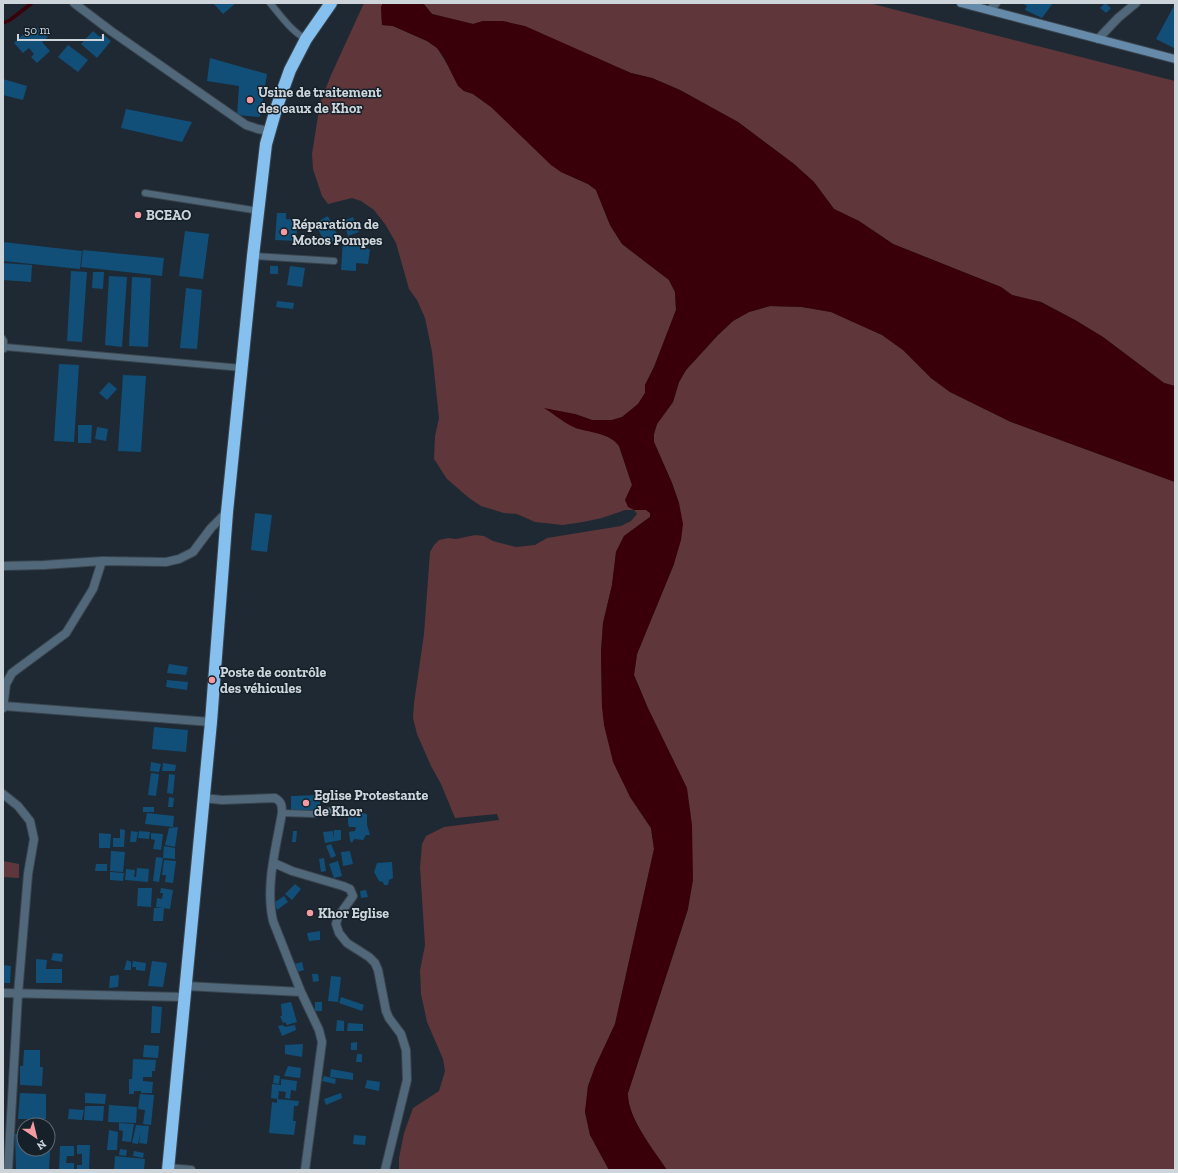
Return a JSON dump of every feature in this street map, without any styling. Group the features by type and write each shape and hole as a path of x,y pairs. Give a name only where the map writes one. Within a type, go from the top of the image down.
{"highway":[{"path":"168,1169 211,722 227,512 266,144 290,70 306,39 331,3"}],"street":[{"path":"74,3 91,17 242,122 258,130 269,131"},
{"path":"961,3 1175,59"},
{"path":"990,10 996,3"},
{"path":"1098,39 1118,18 1136,3"},
{"path":"3,566 102,561 166,562 179,559 193,552 210,528 227,512"},
{"path":"102,561 93,589 66,633 12,673 6,684 3,707 211,722"},
{"path":"3,794 18,806 30,821 34,839 28,874 18,994 8,1170"},
{"path":"203,798 222,800 275,798 280,801 282,806 271,877 271,912 273,921 301,992 319,1030 322,1042 305,1170"},
{"path":"274,863 318,879 343,886 350,889 353,896 338,917 336,924 339,933 347,943 369,957 375,963 378,970 386,1011 389,1018 401,1034 406,1050 407,1080 385,1170"},
{"path":"3,993 185,991 301,992"},
{"path":"168,1169 191,1170"}],"lane":[{"path":"270,3 285,22 306,39"},
{"path":"145,193 259,211"},
{"path":"253,256 334,261"},
{"path":"3,339 4,349 242,368"},
{"path":"282,813 312,814 341,809"}],"shaded area":[{"path":"364,3 383,3 381,7 382,25 393,26 427,41 437,48 464,91 473,94 491,107 561,172 588,184 596,190 610,225 622,244 669,280 675,292 676,310 654,367 645,385 645,393 638,404 622,417 612,420 592,420 575,414 575,428 605,435 619,446 632,485 625,500 634,510 625,510 602,518 563,525 535,522 517,514 504,513 481,506 447,479 434,459 435,436 439,418 432,352 425,318 417,300 409,289 396,243 385,224 374,210 361,201 352,198 328,204 322,196 313,169 312,154 320,103 331,75"},
{"path":"383,3 423,3 432,14 473,24 483,21 503,21 525,26 631,73 652,78 680,90 738,122 794,164 814,182 834,209 859,221 893,244 1001,287 1012,295 1041,302 1103,337 1164,383 1175,386 1175,482 1011,422 950,392 931,378 903,350 882,335 831,312 802,307 770,306 749,312 733,321 686,370 679,382 673,402 657,424 654,434 654,442 679,503 683,524 681,540 674,564 637,654 634,675 647,706 687,788 692,825 693,880 688,909 628,1093 629,1102 636,1122 648,1143 667,1170 609,1170 590,1135 585,1112 588,1086 615,1024 654,849 651,828 630,797 613,762 604,725 602,707 601,652 603,623 612,585 616,552 624,536 650,517 650,513 646,510 634,510 628,507 625,500 632,485 619,446 611,438 576,428 544,408 575,414 592,420 612,420 622,417 638,404 645,393 645,385 654,367 676,310 675,292 669,280 622,244 610,225 596,190 588,184 561,172 551,165 491,107 473,94 464,91 458,86 443,56 437,48 427,41 393,26 382,25 381,7"},
{"path":"423,3 869,3 1175,81 1175,386 1164,383 1103,337 1041,302 1012,295 1001,287 893,244 859,221 834,209 814,182 794,164 738,122 680,90 652,78 631,73 483,21 473,24 432,14"},
{"path":"770,306 802,307 831,312 882,335 903,350 931,378 950,392 1011,422 1175,482 1175,1170 667,1170 636,1123 629,1103 628,1093 688,909 647,706 634,675 637,654 674,564 679,503 654,442 654,434 657,424 673,402 679,382 686,370 733,321 749,312"},
{"path":"634,510 646,510 650,513 650,517 624,536 616,552 612,585 603,623 601,652 602,707 630,797 651,828 654,849 615,1024 588,1086 585,1112 590,1135 609,1170 399,1170 399,1158 404,1133 413,1108 439,1091 445,1071 443,1059 427,1022 421,994 420,970 425,945 420,867 422,844 426,836 444,827 499,820 497,814 455,818 441,784 431,766 417,734 413,718 414,703 424,634 430,552 439,540 448,538 456,539 475,535 484,536 493,541 516,547 535,545 547,538 621,526 631,521 637,514"},
{"path":"3,861 19,864 19,878 3,877"}],"building":[{"path":"213,3 236,3 223,14"},
{"path":"1022,3 1053,3 1042,18 1025,10 1027,6"},
{"path":"1105,3 1111,8 1106,13 1100,8"},
{"path":"1175,4 1175,46 1174,48 1156,39"},
{"path":"38,27 48,37 42,42 50,51 37,63 31,57 34,54 29,48 23,53 14,43 30,28 33,32"},
{"path":"93,31 100,37 103,34 111,41 97,58 81,44"},
{"path":"68,45 88,60 78,72 58,57"},
{"name":"Usine de traitement des eaux de Khor","path":"210,58 267,74 260,117 237,115 239,86 207,81"},
{"path":"3,79 27,86 23,100 3,95"},
{"path":"126,109 192,122 182,142 121,128"},
{"path":"277,213 286,213 286,219 298,220 296,241 275,240"},
{"path":"328,216 339,238 331,242 328,236 323,239 315,223"},
{"path":"353,217 359,232 348,236 343,221"},
{"path":"185,231 209,234 203,279 179,276"},
{"path":"348,236 370,250 368,264 356,263 356,271 341,270 343,240"},
{"path":"3,242 82,251 80,269 3,261"},
{"path":"83,250 164,258 162,276 81,267"},
{"path":"3,263 32,265 31,282 3,280"},
{"path":"270,266 278,266 278,274 270,274"},
{"path":"290,266 305,268 302,287 287,285"},
{"path":"71,271 87,272 82,342 67,341"},
{"path":"93,272 104,272 103,289 92,288"},
{"path":"109,276 127,277 122,347 105,345"},
{"path":"132,277 151,278 148,347 129,346"},
{"path":"186,288 202,290 197,349 180,348"},
{"path":"277,301 294,303 293,309 276,307"},
{"path":"59,364 79,365 74,442 54,441"},
{"path":"123,375 146,376 141,452 118,451"},
{"path":"109,382 117,389 107,400 99,393"},
{"path":"78,425 92,425 91,443 78,443"},
{"path":"97,427 108,429 106,441 95,439"},
{"path":"255,513 272,515 267,552 251,550"},
{"path":"169,664 188,667 186,675 167,673"},
{"path":"167,680 188,682 187,690 166,687"},
{"path":"154,727 188,730 186,752 152,749"},
{"path":"151,762 161,764 159,772 150,771"},
{"path":"163,763 176,765 175,771 162,771"},
{"path":"151,773 159,774 156,796 148,795"},
{"path":"169,774 175,775 173,794 167,793"},
{"name":"Eglise Protestante de Khor","path":"320,795 320,810 291,810 291,796"},
{"path":"169,797 174,798 173,807 168,807"},
{"path":"143,807 154,807 154,812 143,812"},
{"path":"147,813 174,816 173,827 145,824"},
{"path":"348,813 367,814 367,825 370,835 366,835 363,840 354,839 352,843 350,841 349,832 355,831 356,827 349,827"},
{"path":"178,827 175,847 165,845 169,828"},
{"path":"120,829 125,830 124,847 113,847 113,838 120,838"},
{"path":"334,830 341,830 341,840 325,843 323,832 333,831 334,839"},
{"path":"131,831 138,832 136,842 130,842"},
{"path":"139,831 150,832 149,839 138,838"},
{"path":"293,831 297,831 296,842 292,842"},
{"path":"99,833 111,834 110,848 99,848"},
{"path":"151,833 163,834 161,850 153,849 155,840 151,839"},
{"path":"331,844 336,856 331,858 326,846"},
{"path":"164,846 175,848 175,859 163,858"},
{"path":"111,851 125,852 123,872 110,871"},
{"path":"350,851 353,864 343,866 341,852"},
{"path":"156,857 163,858 159,882 153,881"},
{"path":"324,858 326,871 321,872 319,859"},
{"path":"164,860 176,861 173,883 165,882 166,875 162,875"},
{"path":"338,861 342,876 334,878 329,864"},
{"path":"392,862 393,878 389,880 388,885 384,885 383,882 379,881 374,872 377,863"},
{"path":"96,864 107,864 107,871 95,871"},
{"path":"137,868 149,869 148,882 125,880 126,869 135,870 134,877 136,877"},
{"path":"110,872 124,873 123,881 110,880"},
{"path":"295,884 301,889 292,900 285,894"},
{"path":"138,888 152,888 151,907 137,906"},
{"path":"161,888 173,890 170,909 156,907 157,898 162,899 163,893 160,893"},
{"path":"366,890 368,897 361,898 360,891"},
{"path":"284,896 288,902 277,910 275,902"},
{"path":"154,908 164,908 163,921 153,921"},
{"path":"320,931 320,940 309,941 307,933"},
{"path":"53,953 63,954 62,962 51,960"},
{"path":"36,959 47,960 46,969 62,969 62,983 36,983"},
{"path":"127,960 131,962 131,970 124,970"},
{"path":"133,961 146,963 145,971 136,970 136,967 132,967"},
{"path":"152,961 167,963 163,987 148,986"},
{"path":"302,962 304,970 298,972 294,964"},
{"path":"3,965 11,966 10,983 3,983"},
{"path":"312,974 318,974 319,981 313,982"},
{"path":"119,975 118,987 109,988 110,976"},
{"path":"331,976 341,977 338,1002 328,1001"},
{"path":"341,997 364,1005 362,1011 339,1003"},
{"path":"291,1002 297,1022 287,1025 285,1022 283,1023 280,1016 282,1016 281,1004"},
{"path":"315,1002 322,1002 322,1011 315,1011"},
{"path":"152,1006 162,1007 160,1033 151,1033"},
{"path":"337,1020 344,1021 344,1031 336,1031"},
{"path":"348,1023 363,1024 363,1031 347,1031"},
{"path":"283,1025 285,1027 295,1025 296,1030 282,1036 278,1026"},
{"path":"357,1042 357,1050 351,1050 351,1043"},
{"path":"303,1044 302,1057 285,1054 285,1045"},
{"path":"144,1045 159,1046 158,1058 143,1057"},
{"path":"24,1050 40,1050 40,1067 43,1067 42,1086 20,1085 20,1066 23,1066"},
{"path":"357,1054 362,1054 362,1062 356,1062"},
{"path":"133,1059 156,1060 155,1071 152,1071 152,1077 143,1077 143,1081 153,1082 152,1093 141,1093 141,1091 134,1091 134,1094 129,1094 129,1079 132,1079"},
{"path":"288,1066 301,1068 300,1078 284,1076"},
{"path":"331,1069 353,1073 353,1080 330,1077"},
{"path":"274,1075 280,1076 279,1084 273,1083"},
{"path":"324,1076 336,1079 335,1084 322,1081"},
{"path":"281,1079 297,1081 296,1091 291,1090 290,1099 285,1098 286,1092 279,1091 278,1099 271,1098 272,1084 281,1085"},
{"path":"367,1080 380,1082 379,1091 365,1088"},
{"path":"20,1093 46,1094 46,1117 18,1117"},
{"path":"85,1093 106,1094 105,1104 85,1103"},
{"path":"341,1093 342,1098 326,1105 324,1099"},
{"path":"140,1094 154,1095 151,1125 143,1124 145,1110 138,1109"},
{"path":"277,1099 299,1101 298,1106 294,1106 293,1121 296,1121 294,1135 269,1133 272,1102 277,1103"},
{"path":"109,1105 137,1107 136,1123 108,1122"},
{"path":"85,1106 104,1106 103,1121 84,1120"},
{"path":"69,1109 84,1110 82,1120 68,1119"},
{"path":"119,1123 134,1124 131,1142 122,1141 123,1131 119,1130"},
{"path":"136,1125 149,1126 147,1144 139,1143 141,1131 138,1144 132,1143"},
{"path":"109,1130 118,1132 117,1150 107,1150"},
{"path":"15,1134 16,1157 50,1157 49,1169 16,1170"},
{"path":"354,1135 366,1136 365,1145 353,1144"},
{"path":"77,1145 90,1145 89,1170 77,1170 77,1165 82,1165 82,1154 77,1154"},
{"path":"60,1146 74,1146 74,1156 67,1156 66,1163 74,1163 74,1170 59,1170"},
{"path":"120,1149 127,1150 126,1156 119,1155"},
{"path":"134,1151 144,1153 143,1158 133,1156"},
{"path":"115,1156 145,1159 144,1170 114,1170"}],"waterway":[{"path":"3,23 10,20 32,3"}],"place":[{"name":"Usine de traitement des eaux de Khor","path":"250,100"},
{"name":"BCEAO","path":"138,215"},
{"name":"Réparation de Motos Pompes","path":"284,232"},
{"name":"Poste de contrôle des véhicules","path":"212,680"},
{"name":"Eglise Protestante de Khor","path":"306,803"},
{"name":"Khor Eglise","path":"310,913"}]}
